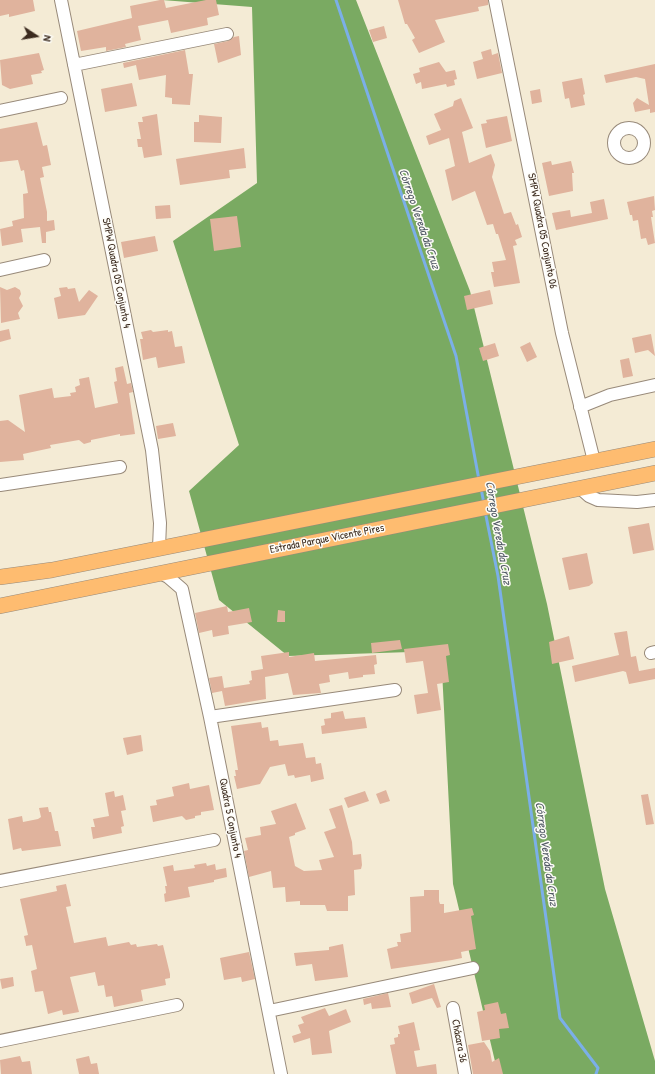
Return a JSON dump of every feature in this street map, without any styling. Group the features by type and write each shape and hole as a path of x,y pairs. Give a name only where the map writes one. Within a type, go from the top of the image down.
{"main road":[{"path":"0,577 52,570 436,492 517,478 655,449"},
{"name":"Estrada Parque Vicente Pires","path":"0,606 655,473"}],"street":[{"name":"SMPW Quadra 05 Conjunto 4","path":"61,0 152,450 160,523 159,548"},
{"name":"SMPW Quadra 05 Conjunto 06","path":"495,0 562,333 594,461"},
{"path":"74,65 227,34"},
{"path":"0,111 61,98"},
{"path":"626,128 631,128 649,139 637,156 632,158 623,157 611,146 618,133 626,128"},
{"path":"0,270 44,260"},
{"path":"580,407 610,395 655,385"},
{"path":"0,485 120,467"},
{"path":"580,488 589,496 598,500 637,502 655,500"},
{"name":"Quadra 5 Conjunto 4","path":"160,573 168,576 182,589 210,717 281,1074"},
{"path":"210,717 395,690"},
{"path":"0,881 214,840"},
{"path":"269,1011 473,968"},
{"path":"0,1040 177,1005"},
{"name":"Chácara 36","path":"453,1008 465,1074"}],"green space":[{"path":"162,0 356,0 470,291 547,604 605,889 655,1061 655,1074 498,1074 453,884 441,651 288,656 219,600 189,491 239,445 173,241 257,183 252,7"}],"building":[{"path":"0,0 33,0 35,11 9,17 9,14 0,16"},
{"path":"164,0 166,8 206,0 216,0 219,15 207,18 208,25 171,33 168,20 138,26 141,40 125,44 126,47 106,51 106,47 81,51 77,31 132,18 130,6"},
{"path":"398,0 488,0 488,5 478,7 479,11 435,20 445,42 419,53 412,40 415,38 407,24 405,24"},
{"path":"384,26 387,38 373,42 369,30"},
{"path":"239,36 241,55 218,63 214,44 228,41"},
{"path":"491,49 492,55 498,53 502,73 477,79 473,62 483,59 481,52"},
{"path":"185,50 189,74 193,74 190,105 172,104 172,98 165,97 166,75 139,80 136,65 124,68 123,63"},
{"path":"39,53 44,70 41,71 42,73 31,75 33,84 10,89 2,85 0,60"},
{"path":"439,62 446,72 455,70 457,79 454,80 455,85 447,87 446,84 422,89 421,82 416,84 413,74 420,72 419,68"},
{"path":"655,64 655,112 650,113 650,109 635,112 633,103 637,98 649,105 645,79 636,77 606,83 604,75"},
{"path":"582,78 585,94 583,95 585,105 571,108 569,98 565,99 562,82"},
{"path":"132,83 137,106 105,112 101,89"},
{"path":"540,89 542,102 532,104 530,91"},
{"path":"461,98 473,128 462,132 469,163 491,154 495,165 492,177 504,214 511,212 516,225 518,224 522,237 515,240 517,245 513,246 520,283 494,287 491,272 494,272 492,262 506,260 498,234 496,234 493,224 487,225 475,191 452,201 445,170 455,166 449,138 429,145 426,136 441,130 434,114 453,106 454,101"},
{"path":"157,114 162,155 144,158 142,147 138,147 137,139 141,139 138,122 143,122 142,117"},
{"path":"199,115 222,117 221,143 194,142 194,122 199,122"},
{"path":"507,116 512,141 486,148 481,124 487,123 486,120"},
{"path":"37,122 43,146 47,145 51,165 42,167 44,177 40,178 47,212 47,221 54,220 55,230 46,232 46,243 42,243 40,227 21,229 23,242 2,246 0,229 13,226 12,221 24,218 23,194 28,193 24,170 21,171 18,160 0,162 0,129"},
{"path":"244,148 246,168 229,170 230,178 180,185 176,159"},
{"path":"551,161 552,165 571,161 574,173 572,173 573,191 549,196 542,163"},
{"path":"654,196 655,210 652,211 653,217 651,217 655,243 648,245 646,238 641,239 638,220 633,221 627,202"},
{"path":"604,199 608,219 556,230 552,213 570,210 571,217 592,213 590,202"},
{"path":"170,205 171,218 156,219 155,206"},
{"path":"237,216 241,247 214,251 210,219"},
{"path":"155,236 158,251 124,258 121,242"},
{"path":"0,287 7,290 15,287 20,290 21,294 19,298 23,306 18,313 20,319 1,323"},
{"path":"67,287 68,289 75,288 79,302 89,290 98,296 85,315 58,319 54,298 61,296 59,288"},
{"path":"490,290 493,304 467,310 464,296"},
{"path":"9,329 11,339 0,342 0,331"},
{"path":"151,330 153,332 168,330 168,332 172,331 175,347 182,346 185,363 158,368 156,357 143,360 140,339 143,339 141,332"},
{"path":"651,334 655,356 648,350 635,353 632,338"},
{"path":"530,342 537,357 527,362 520,347"},
{"path":"495,343 499,356 483,361 479,348"},
{"path":"629,358 633,376 623,378 620,360"},
{"path":"123,366 127,384 131,383 133,392 129,393 135,434 120,436 120,434 91,440 91,442 84,444 79,440 50,445 51,448 23,454 24,460 0,462 0,421 8,420 25,432 19,395 52,388 54,398 71,396 70,393 76,392 75,387 80,385 79,379 89,377 95,408 118,403 114,382 117,381 115,368"},
{"path":"173,423 176,436 158,439 156,426"},
{"path":"649,523 654,550 633,554 628,527"},
{"path":"587,553 593,583 589,586 569,590 562,558"},
{"path":"227,606 228,612 249,608 252,622 228,626 229,634 213,637 212,630 199,633 195,613"},
{"path":"278,610 285,611 285,622 277,622"},
{"path":"627,631 631,657 636,656 639,671 655,668 655,679 629,684 626,672 623,671 575,682 572,666 619,655 614,633"},
{"path":"569,636 574,659 552,664 549,642"},
{"path":"400,640 402,649 372,653 371,643"},
{"path":"448,644 450,655 446,656 449,682 437,684 441,710 417,714 414,695 428,693 423,661 406,663 404,649"},
{"path":"289,652 289,657 314,653 315,661 376,655 377,664 374,665 375,674 363,675 363,677 349,679 348,672 329,675 330,682 319,684 321,693 293,695 288,673 265,677 266,699 225,706 222,691 212,693 209,678 222,676 224,688 250,684 249,681 252,680 251,671 263,669 261,656"},
{"path":"343,711 345,719 365,717 367,728 322,734 321,726 325,725 324,719 331,718 331,713"},
{"path":"261,722 262,728 268,727 270,741 278,740 279,746 303,743 306,758 315,757 316,764 321,763 324,779 311,782 310,775 295,778 294,775 288,776 285,764 270,767 260,784 237,789 234,776 236,776 235,770 238,770 231,726"},
{"path":"141,735 143,751 127,755 123,738"},
{"path":"189,783 190,789 209,785 214,810 201,812 201,815 186,820 182,816 153,822 150,806 157,805 156,800 174,796 172,787"},
{"path":"386,790 390,801 380,804 376,794"},
{"path":"114,791 115,797 123,795 126,810 121,811 124,826 121,827 122,833 93,839 91,827 95,827 93,819 109,816 105,793"},
{"path":"365,791 369,801 348,808 344,798"},
{"path":"648,794 654,824 646,825 641,795"},
{"path":"296,803 306,829 289,837 295,866 304,871 322,870 319,860 334,857 324,832 336,828 329,809 342,805 352,842 353,855 361,854 362,865 361,869 354,870 355,895 348,896 348,911 327,911 325,905 300,905 300,901 286,902 285,887 273,888 271,871 249,877 244,851 248,850 245,838 261,835 260,827 276,824 271,811"},
{"path":"48,807 49,812 51,812 55,831 58,831 61,846 22,851 21,848 13,850 8,819 22,816 23,822 38,819 41,817 39,808"},
{"path":"206,863 207,866 215,864 216,870 226,868 227,877 214,880 214,882 188,887 190,897 165,902 165,886 167,886 163,867 173,865 174,871 195,868 194,865"},
{"path":"66,884 71,906 66,907 74,943 106,937 108,946 129,942 131,945 136,944 137,947 157,944 158,946 163,945 170,974 170,978 165,979 166,985 141,990 143,1001 114,1007 112,996 106,997 104,985 98,986 95,972 70,977 79,1012 63,1015 62,1010 48,1014 43,991 35,992 31,971 37,969 32,945 26,946 24,936 28,935 20,899 57,891 56,886"},
{"path":"424,890 439,890 439,901 440,904 444,904 444,913 472,908 474,915 471,916 476,949 461,952 462,958 391,969 387,949 398,946 397,942 401,942 400,934 411,932 410,897 424,896"},
{"path":"343,944 348,977 315,981 312,964 296,966 294,953 329,950 329,947"},
{"path":"249,952 255,979 242,982 241,977 224,980 220,958"},
{"path":"13,977 14,986 2,989 0,979"},
{"path":"434,984 441,1007 437,1008 432,998 412,1004 409,993"},
{"path":"388,993 391,1007 372,1009 371,1003 364,1005 363,999"},
{"path":"498,1002 501,1014 506,1013 509,1028 499,1029 500,1038 482,1041 477,1012 485,1010 484,1005"},
{"path":"325,1008 329,1016 346,1009 351,1022 329,1031 332,1053 312,1055 310,1038 294,1043 292,1036 301,1033 298,1025 304,1023 301,1017"},
{"path":"414,1022 420,1050 414,1051 417,1067 436,1064 437,1074 396,1074 390,1045 395,1044 394,1038 398,1037 398,1034 400,1034 398,1026"},
{"path":"484,1042 490,1051 492,1062 499,1058 503,1074 473,1074 468,1045"},
{"path":"20,1056 22,1062 30,1061 32,1074 1,1074 0,1060"},
{"path":"89,1056 91,1064 97,1063 99,1074 79,1074 76,1059"}],"waterway":[{"name":"Córrego Vereda da Cruz","path":"336,0 456,356 479,480"},
{"name":"Córrego Vereda da Cruz","path":"481,488 484,504"},
{"name":"Córrego Vereda da Cruz","path":"485,511 498,576 560,1018 598,1068 596,1074"}]}
